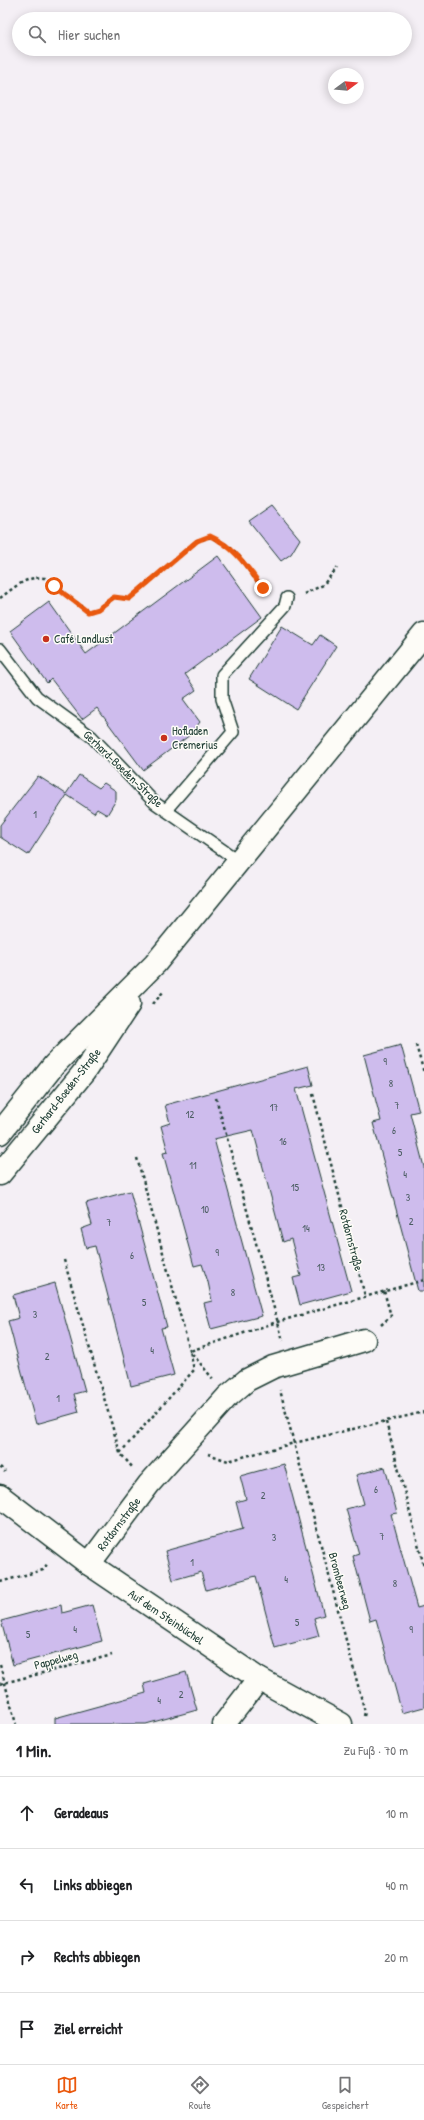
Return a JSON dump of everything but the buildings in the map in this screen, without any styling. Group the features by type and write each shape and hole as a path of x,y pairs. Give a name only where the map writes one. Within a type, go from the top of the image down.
{"main road":[{"name":"Gerhard-Boeden-Straße","path":"0,1133 54,1065 155,964 240,862 424,634"},
{"name":"Gerhard-Boeden-Straße","path":"0,1174 84,1072 155,964"},
{"name":"Rotdornstraße","path":"89,1564 149,1484 227,1397 248,1380 273,1367 364,1340"},
{"name":"Auf dem Steinbüchel","path":"0,1496 89,1564 259,1679 341,1724"},
{"path":"224,1724 259,1679"}],"lane":[{"path":"166,810 233,732 222,699 222,675 248,649 285,606 287,598"},
{"name":"Gerhard-Boeden-Straße","path":"0,649 37,697 92,737 155,803 240,862"}],"path":[{"path":"0,598 28,579 36,576 45,578 88,612 98,609 114,597 129,599 197,541 210,536 223,542 237,554 263,588 287,598 304,594 323,585 337,568"},
{"path":"416,1045 424,1073"},
{"name":"Rotdornstraße","path":"313,1094 365,1296"},
{"path":"216,1098 277,1322"},
{"path":"120,1453 194,1370 137,1158"},
{"path":"64,1260 120,1453 149,1484"},
{"path":"190,1351 277,1322 424,1280"},
{"path":"364,1340 391,1316 384,1291"},
{"path":"190,1351 227,1397"},
{"name":"Brombeerweg","path":"273,1367 366,1712 363,1718"},
{"path":"184,1445 228,1461 294,1443 424,1412"},
{"path":"386,1422 424,1566"},
{"path":"0,1582 43,1570 61,1543"},
{"name":"Pappelweg","path":"0,1684 112,1655"},
{"path":"0,1665 16,1724"}],"place":[{"name":"Café Landlust","path":"46,639"},
{"name":"Hofladen Cremerius","path":"164,738"}],"route":[{"path":"54,586 88,612 98,609 114,597 129,599 197,541 210,536 223,542 237,554 263,588"}]}
